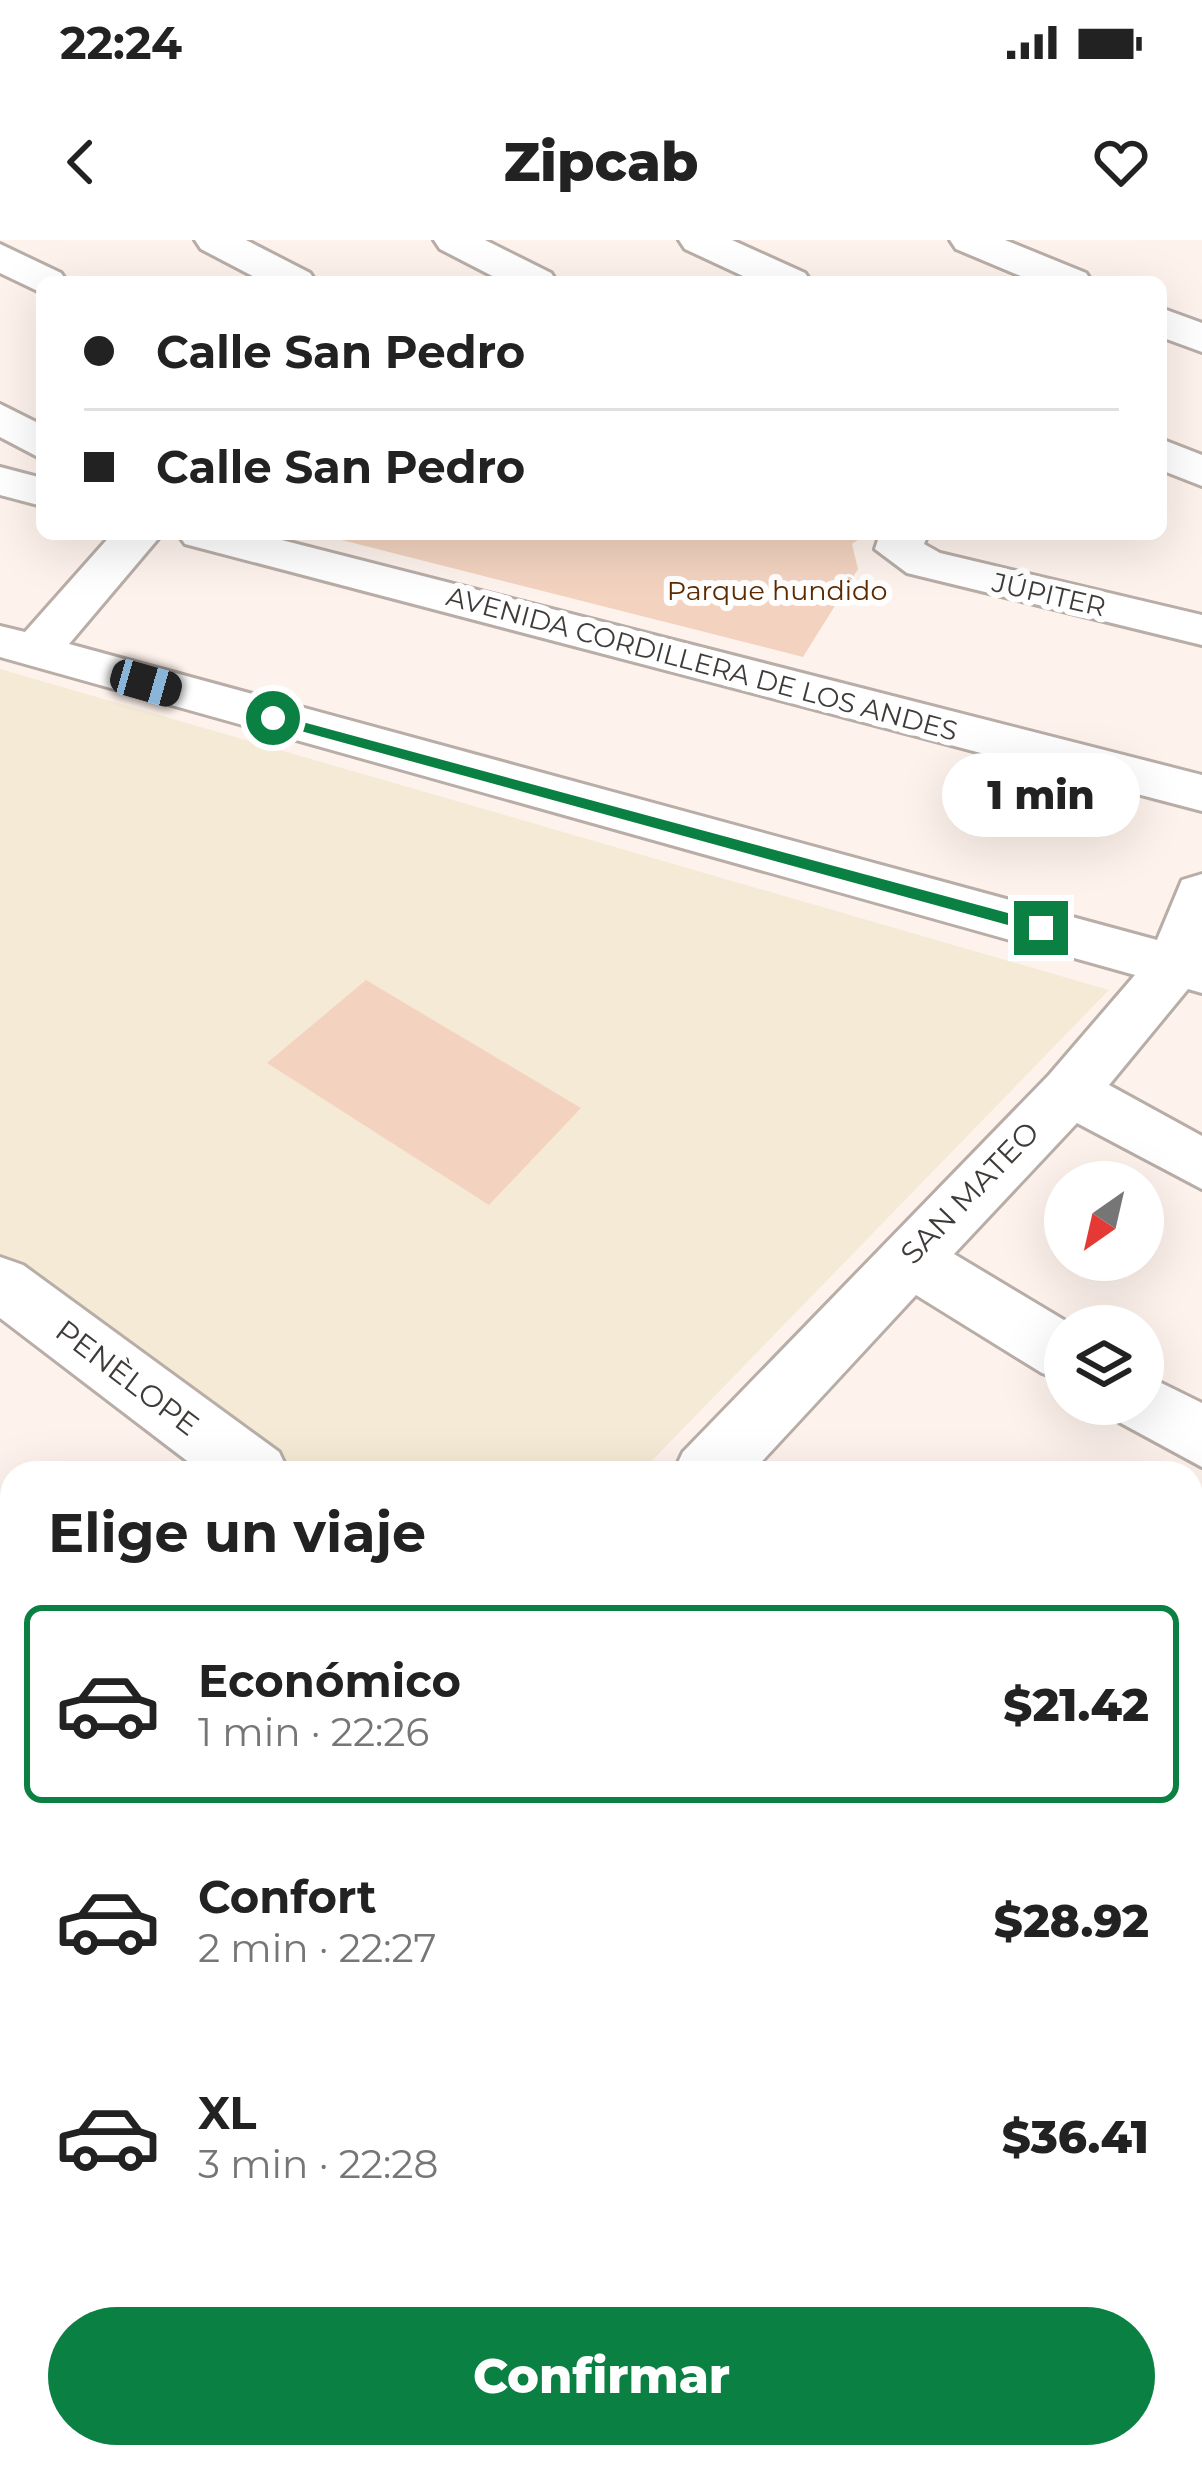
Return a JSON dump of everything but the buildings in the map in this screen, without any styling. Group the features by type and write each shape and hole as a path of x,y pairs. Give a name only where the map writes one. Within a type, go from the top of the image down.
{"street":[{"path":"215,240 284,276"},
{"path":"454,240 524,276"},
{"path":"699,240 776,276"},
{"path":"970,240 1057,276"},
{"path":"0,256 36,276"},
{"path":"709,276 740,260"},
{"path":"1167,324 1202,339"},
{"path":"0,417 36,441"},
{"path":"1167,456 1202,472"},
{"path":"0,458 36,467"},
{"path":"0,481 36,490"},
{"path":"1167,499 1202,510"},
{"path":"18,646 132,540"},
{"name":"AVENIDA CORDILLERA DE LOS ANDES","path":"225,540 1202,793"},
{"name":"AVENIDA CORDILLERA DE LOS ANDES","path":"328,540 1202,766"},
{"name":"JÚPITER","path":"902,542 969,576 1202,630"},
{"path":"18,646 1189,969"},
{"name":"SAN MATEO","path":"738,1461 907,1257 1189,969 1202,893"},
{"path":"1070,1091 1202,1165"},
{"path":"907,1257 1044,1341"},
{"name":"PENÈLOPE","path":"0,1283 239,1461"},
{"path":"1164,1415 1202,1438"}],"shaded area":[{"path":"0,669 1109,990 652,1461 258,1461 0,1263"}],"green space":[{"name":"Parque hundido","path":"342,540 858,540 852,544 858,569 803,657"},
{"path":"366,980 581,1108 489,1205 267,1063"}],"route":[{"path":"273,718 1041,928"}]}
